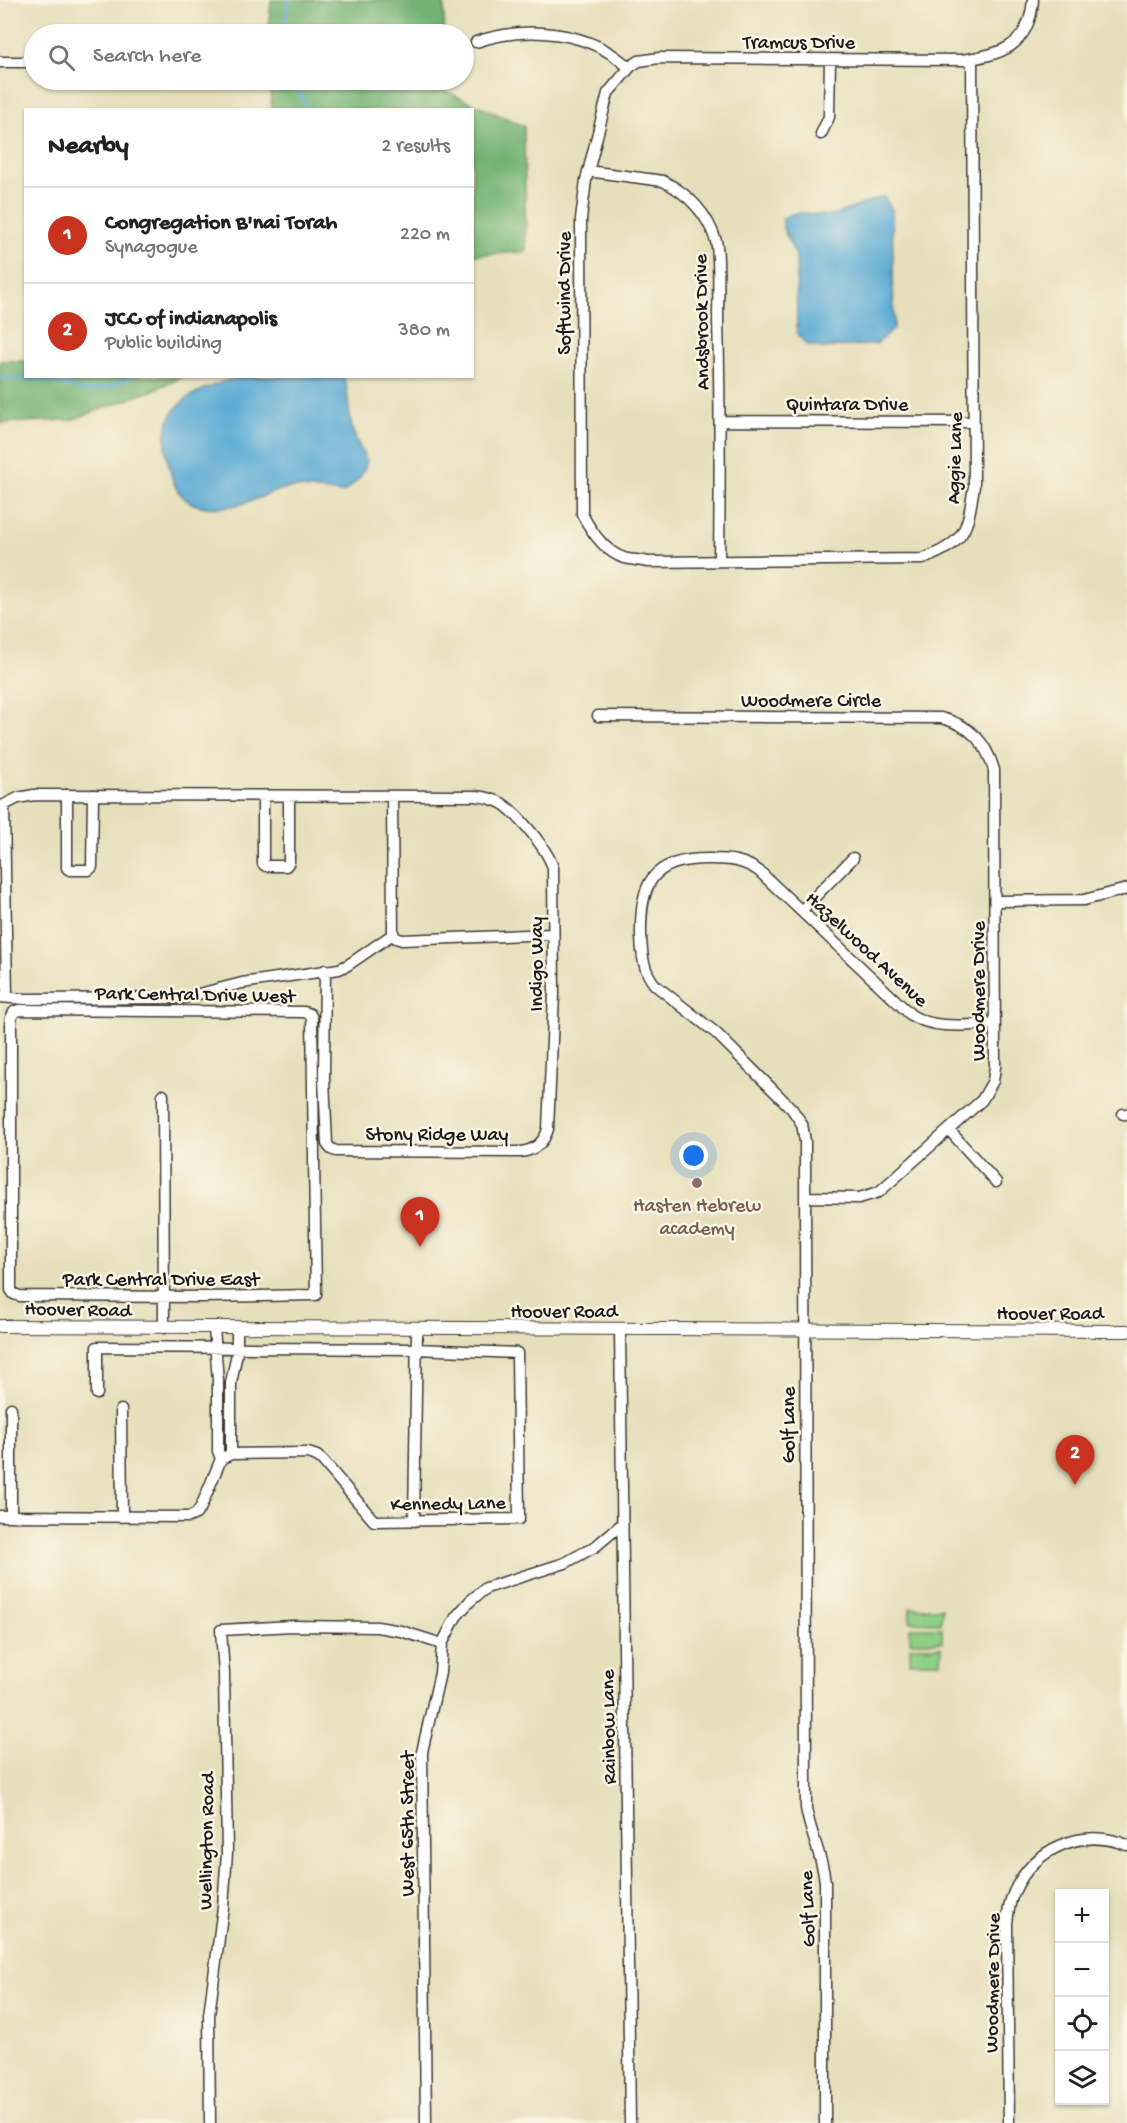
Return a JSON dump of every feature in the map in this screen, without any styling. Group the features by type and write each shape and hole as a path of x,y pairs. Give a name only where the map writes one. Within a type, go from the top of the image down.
{"street":[{"name":"Tramcus Drive","path":"629,68 639,61 659,58 972,59 992,56 1009,47 1023,34 1032,12 1033,0"},
{"path":"476,42 510,33 552,34 605,50 617,56 629,68"},
{"path":"821,134 829,117 830,59"},
{"name":"Aggie Lane","path":"589,526 603,544 625,558 648,562 923,559 946,550 965,531 974,486 972,59"},
{"path":"0,62 24,62"},
{"name":"Softwind Drive","path":"589,526 582,514 581,219 588,171 608,93 629,68"},
{"name":"Andsbrook Drive","path":"588,171 663,181 688,196 705,216 717,243 721,421 719,561"},
{"name":"Quintara Drive","path":"721,421 974,422"},
{"name":"Woodmere Circle","path":"598,716 941,718 961,725 978,737 991,758 994,775"},
{"name":"Woodmere Drive","path":"805,1197 859,1198 873,1195 888,1186 989,1091 995,1071 994,775"},
{"path":"67,795 67,868 69,870 89,870 92,867 93,795"},
{"path":"393,934 339,969 242,983 183,998 25,999 3,997 2,806 27,796 392,796 393,934 396,938 402,940 490,938 552,934"},
{"path":"263,796 263,864 266,866 286,866 289,862 289,796"},
{"name":"Indigo Way","path":"392,796 480,796 500,803 514,813 545,851 551,863 554,994 548,1129 542,1142"},
{"path":"801,911 853,858"},
{"name":"Hazelwood Avenue","path":"730,859 746,863 759,871 914,1017 938,1025 995,1024"},
{"name":"Golf Lane","path":"730,859 683,860 667,866 657,874 646,888 641,909 642,960 648,975 656,985 716,1033 798,1116 805,1141 806,1808 823,1863 825,1881 825,2123"},
{"path":"996,901 1084,900 1127,888"},
{"name":"Stony Ridge Way","path":"325,970 324,1079 327,1144 330,1148 336,1151 521,1152 530,1150 542,1142"},
{"name":"Park Central Drive West","path":"12,1147 11,1018 14,1012 31,1010 304,1012 310,1014 312,1018 316,1295"},
{"path":"162,1095 164,1328"},
{"path":"949,1130 996,1182"},
{"path":"0,1146 12,1147"},
{"name":"Park Central Drive East","path":"12,1147 11,1286 14,1294 20,1296 163,1297 316,1295"},
{"name":"Hoover Road","path":"0,1326 1127,1331"},
{"path":"11,1408 6,1516 189,1517 196,1514 201,1507 221,1459 218,1450 218,1381 214,1328"},
{"path":"231,1454 231,1383 237,1348 237,1328"},
{"path":"414,1521 417,1329"},
{"name":"Rainbow Lane","path":"620,1330 630,2123"},
{"name":"Hoover Road","path":"97,1394 97,1347 417,1349 517,1353 519,1519"},
{"path":"121,1410 122,1517"},
{"name":"Kennedy Lane","path":"221,1459 231,1454 317,1456 374,1521 519,1519"},
{"name":"West 65th Street","path":"426,2123 422,1752 440,1673 442,1644 456,1617 486,1588 565,1563 596,1546 622,1524"},
{"name":"Wellington Road","path":"210,2123 209,2015 223,1907 227,1853 224,1674 221,1630 292,1626 377,1627 401,1631 442,1644"},
{"name":"Woodmere Drive","path":"1009,2123 1007,1924 1014,1892 1024,1874 1038,1859 1055,1847 1087,1838 1112,1840 1127,1845"}],"green space":[{"path":"271,0 444,0 444,24 269,24"},
{"path":"270,90 443,90 524,126 526,252 474,255 474,108 272,108"},
{"path":"0,361 24,361 24,378 180,378 154,390 71,420 0,423"},
{"path":"910,1608 942,1608 941,1623 910,1622"},
{"path":"910,1628 942,1628 942,1642 910,1642"},
{"path":"910,1647 941,1647 941,1662 910,1662"}],"water":[{"path":"884,196 892,210 894,329 876,344 821,348 806,344 797,333 796,256 783,228 783,218 797,213 834,214"},
{"path":"237,378 344,378 352,427 367,461 361,475 343,493 288,488 239,505 221,507 202,506 186,499 179,493 171,474 166,449 169,420 183,401 216,384"}],"waterway":[{"path":"284,24 289,0"},
{"path":"296,90 306,108"},
{"path":"0,378 43,380 87,391 111,386 129,378"}],"place":[{"name":"Hasten Hebrew academy","path":"697,1183"},
{"name":"Congregation B'nai Torah","path":"420,1247"},
{"name":"JCC of indianapolis","path":"1075,1485"}]}
